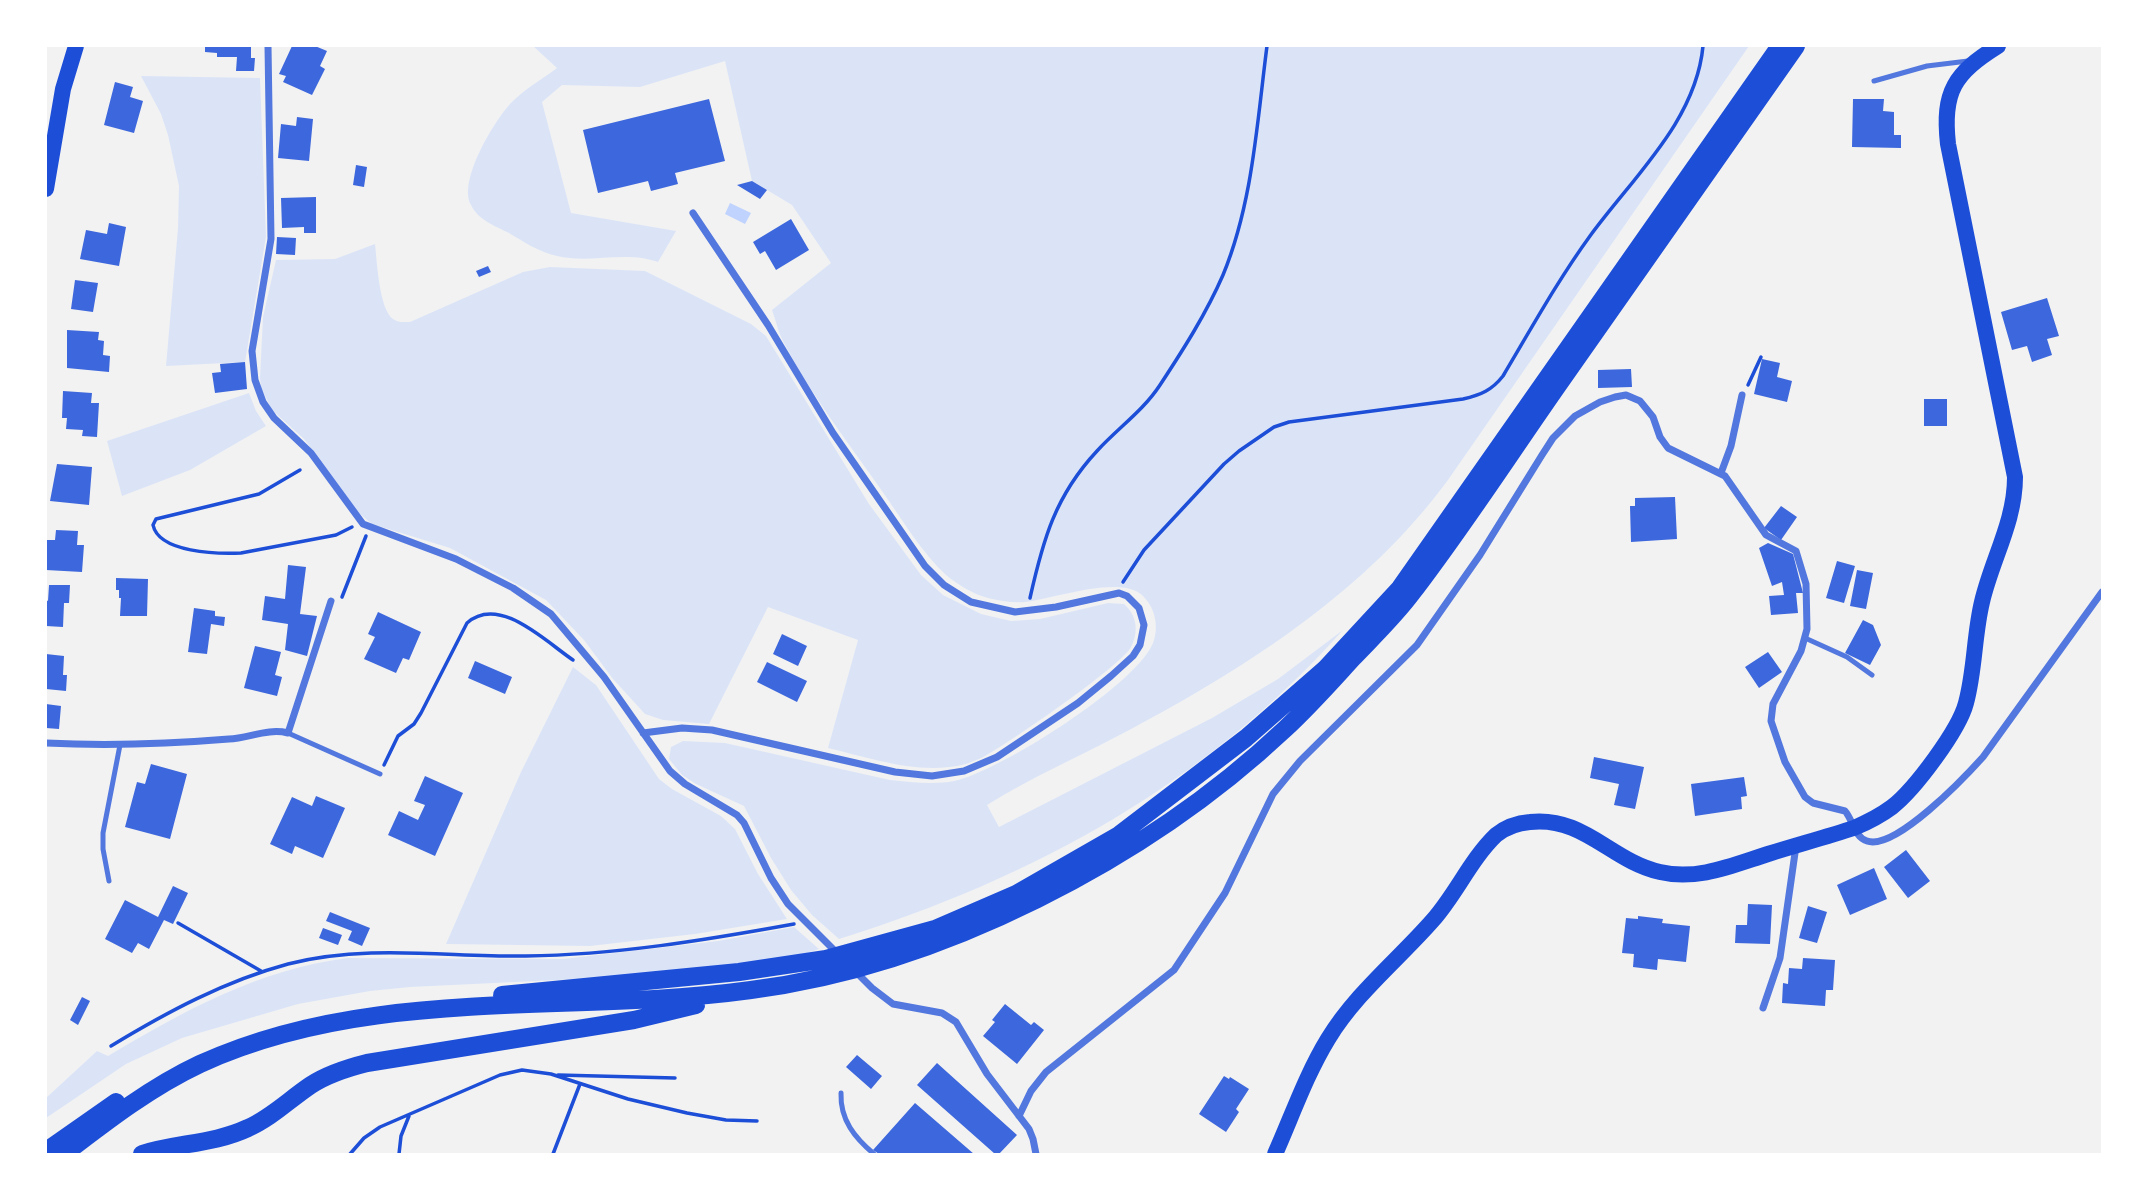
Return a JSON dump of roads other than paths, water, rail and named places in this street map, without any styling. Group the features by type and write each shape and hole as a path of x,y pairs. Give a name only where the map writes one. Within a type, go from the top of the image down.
{"highway":[{"path":"46,1151 135,1089 191,1060 244,1038 308,1019 430,1001 726,974 826,958 935,929 1016,894 1119,835 1246,738 1325,669 1400,588 1780,46"},
{"path":"142,1154 226,1137 248,1128 267,1118 311,1085 345,1069 634,1020 752,990 841,973 881,961 940,942 1021,906 1139,841 1215,787 1286,729 1410,596 1796,46"},
{"path":"64,1154 156,1087 234,1050 310,1028 372,1017 450,1008 649,1000 752,990"}],"main road":[{"path":"46,189 62,89 76,46"},
{"path":"1275,1154 1314,1064 1329,1038 1359,998 1434,919 1491,841 1508,827 1544,821 1568,824 1637,864 1660,873 1684,875 1717,870 1854,828 1884,813 1902,798 1951,734 1962,716 1967,699 1982,602 2010,520 2013,500 2014,466 1946,131 1951,91 1957,79 1986,53"}],"street":[{"path":"268,46 272,228 252,351 255,380 266,408 311,453 358,520 374,530 456,559 533,600 560,623 604,677 678,778 737,815 749,832 778,891 806,922 886,999 900,1007 942,1013 956,1022 987,1074 1031,1133 1036,1154"},
{"path":"643,733 668,729 698,729 895,772 932,776 964,771 997,757 1040,730 1094,690 1133,656 1143,635 1142,615 1134,601 1119,593 1027,612 1001,611 971,602 944,585 925,566 833,433 768,325 693,213"},
{"path":"1721,472 1731,446 1742,396"},
{"path":"1018,1116 1031,1091 1046,1072 1174,970 1225,893 1273,794 1300,761 1401,662 1431,627 1480,555 1542,455 1566,424 1600,401 1633,397 1653,417 1660,437 1668,447 1721,472 1766,535 1796,551 1804,575 1808,608 1805,638 1773,705 1773,729 1786,762 1805,797 1813,803 1845,811 1865,841 1879,841 1912,823 1940,801 1983,757 2102,592"},
{"path":"46,743 120,745 231,739 273,731 288,733 335,603"},
{"path":"1763,1008 1780,958 1796,846"}],"lane":[{"path":"1874,81 1986,53"},
{"path":"1805,638 1847,657 1872,675"},
{"path":"288,733 380,774"},
{"path":"109,881 102,841 120,745"},
{"path":"841,1093 842,1114 848,1125 874,1154"}],"water":[{"path":"730,203 751,213 745,224 725,214"}]}
